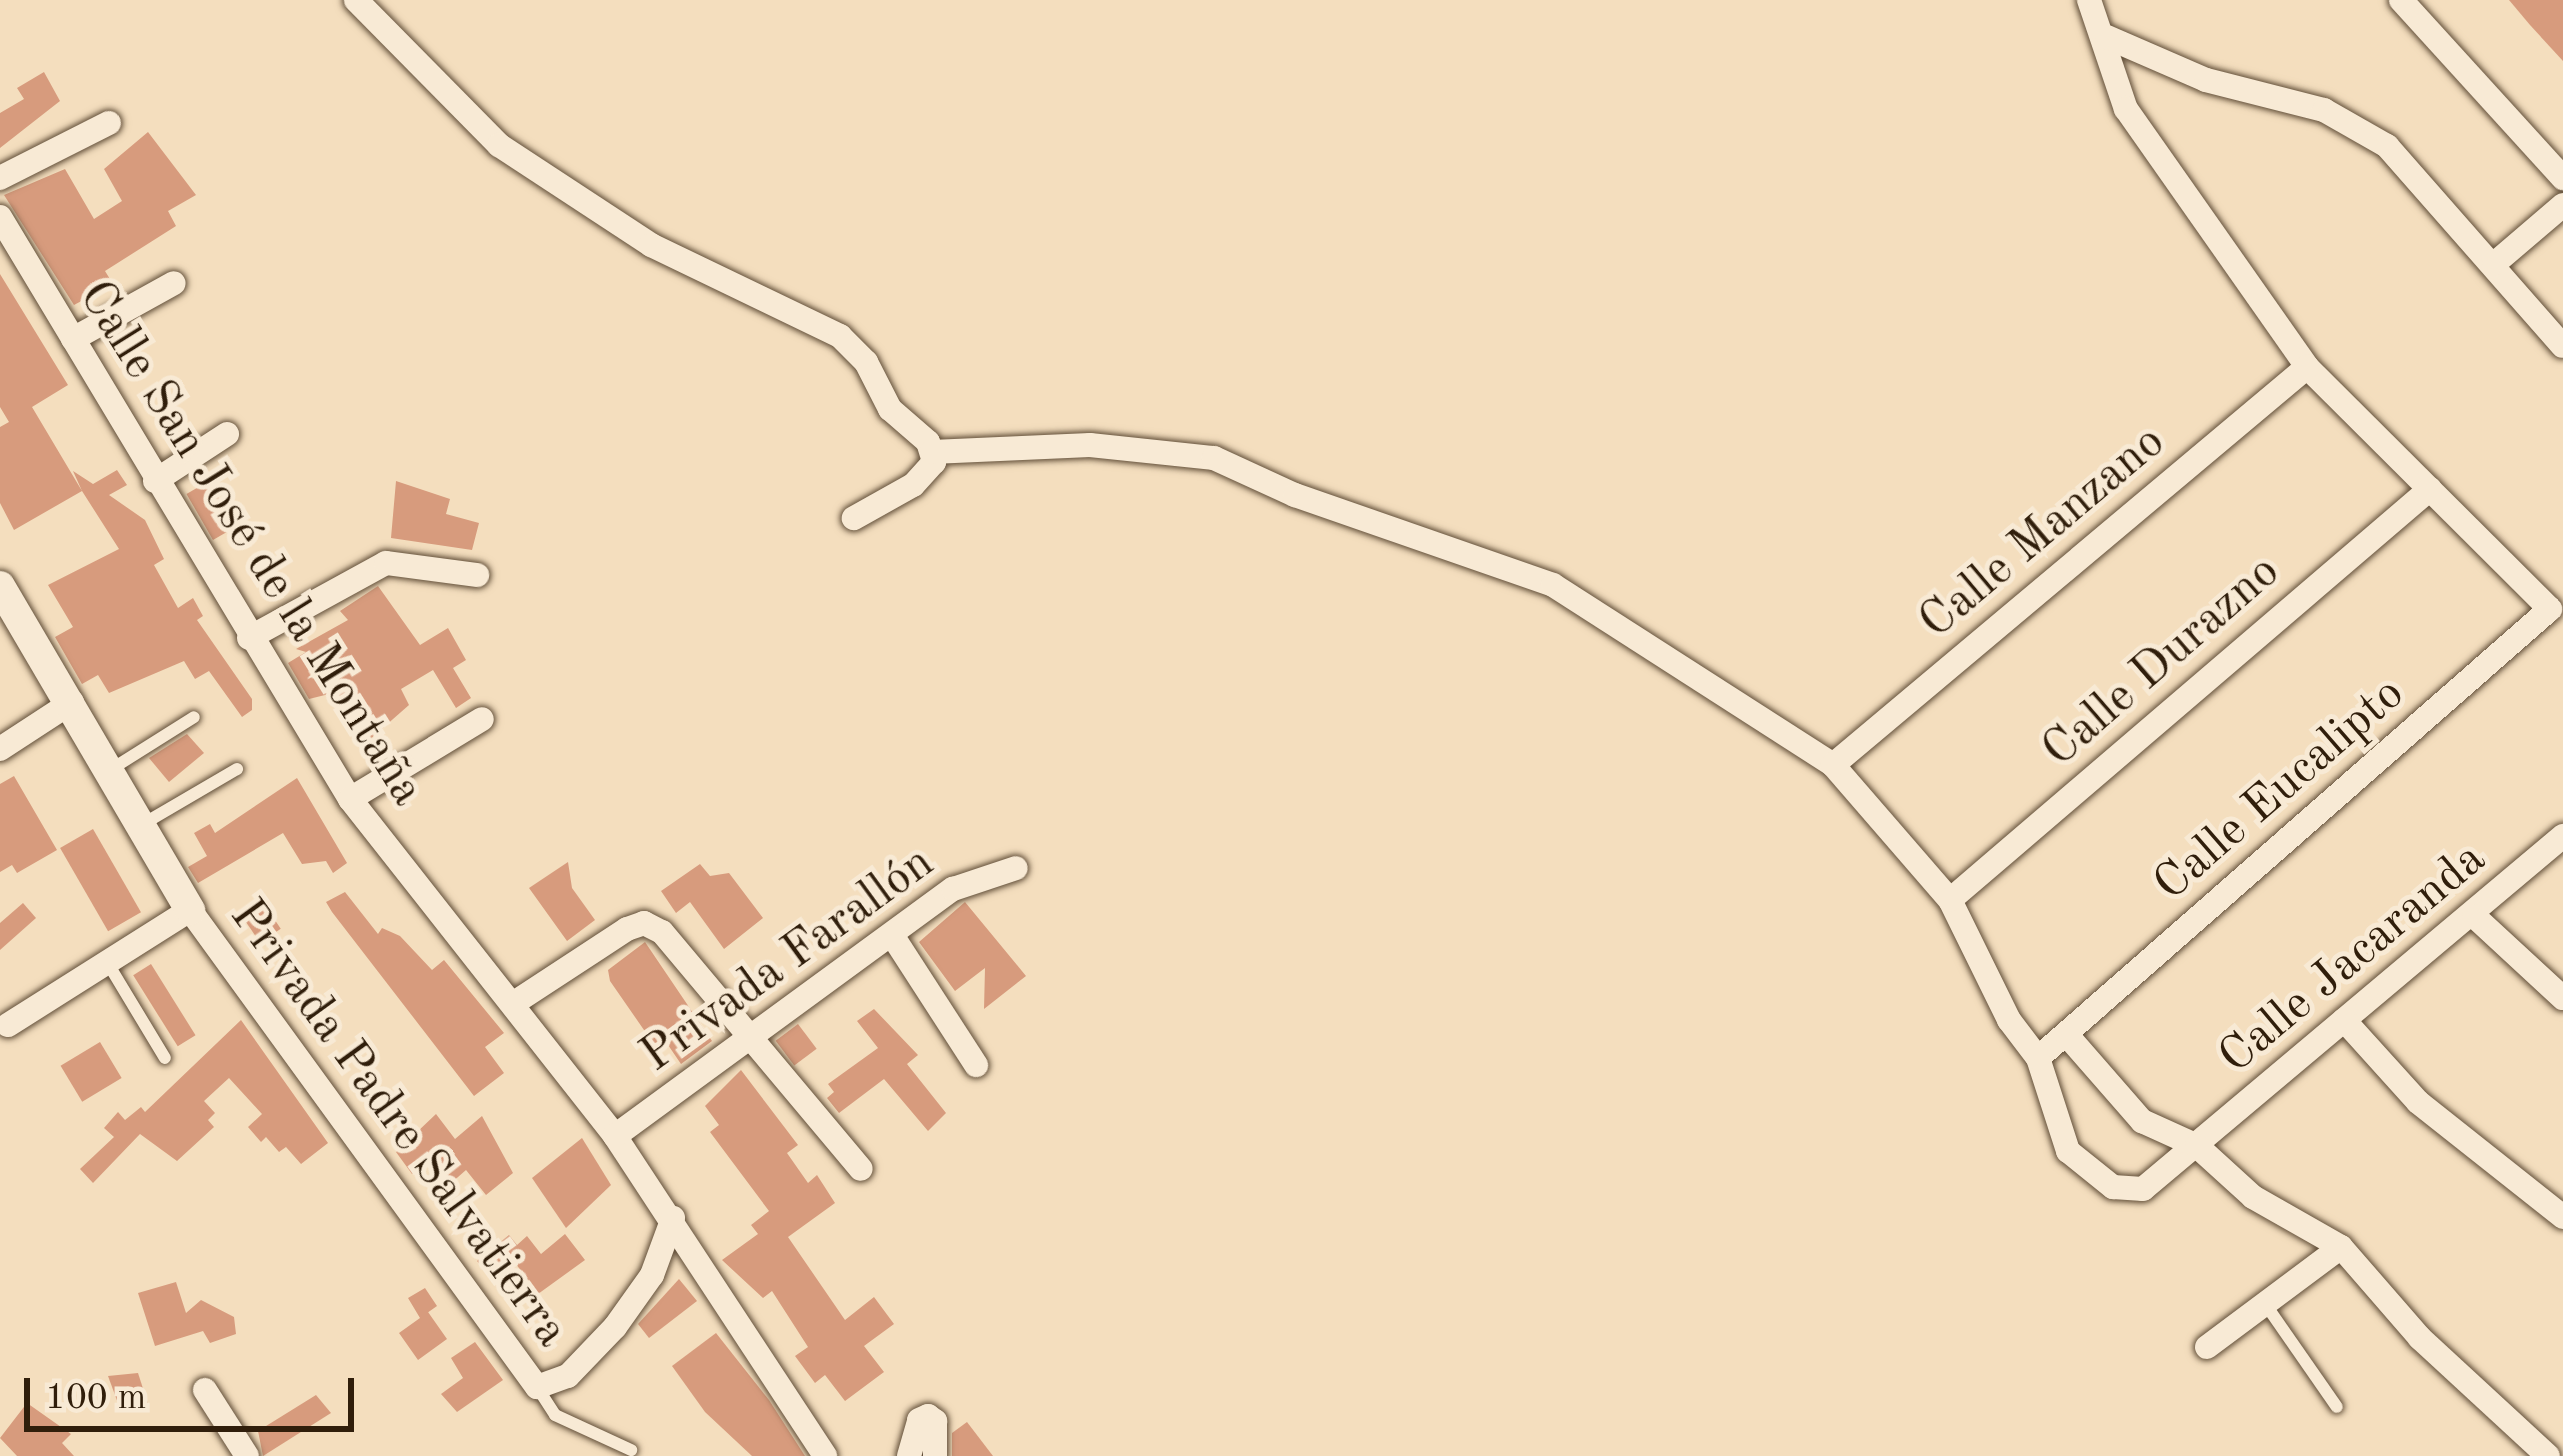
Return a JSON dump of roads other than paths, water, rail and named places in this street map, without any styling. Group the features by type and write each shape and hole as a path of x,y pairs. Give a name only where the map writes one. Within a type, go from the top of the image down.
{"street":[{"path":"356,0 499,145 651,245 841,336 866,362 890,409 932,452 914,485 854,518"},
{"path":"2089,0 2107,37 2126,109 2307,367 2430,489"},
{"path":"2401,0 2563,178"},
{"path":"2107,37 2206,80 2324,110 2386,146 2563,346"},
{"path":"0,178 109,123"},
{"path":"2494,264 2563,205"},
{"name":"Calle San José de la Montaña","path":"0,217 350,799 615,1136 825,1456"},
{"path":"73,339 174,283"},
{"name":"Calle Manzano","path":"1832,764 2307,367"},
{"path":"155,481 227,434"},
{"name":"Calle Jacaranda","path":"932,452 1090,445 1214,458 1295,495 1553,585 1832,764 1950,900 2009,1020 2038,1058 2068,1151 2113,1187 2143,1189 2474,916 2563,836"},
{"name":"Calle Eucalipto","path":"2038,1058 2550,609 2430,489"},
{"name":"Calle Durazno","path":"1950,900 2430,489"},
{"path":"249,638 386,563 477,575"},
{"path":"0,586 190,910 8,1025"},
{"path":"0,749 72,702"},
{"path":"350,799 482,719"},
{"name":"Privada Farallón","path":"615,1136 953,889 1016,868"},
{"name":"Privada Padre Salvatierra","path":"190,910 537,1387"},
{"path":"2474,916 2563,998"},
{"path":"514,1003 644,923 662,932 861,1169"},
{"path":"892,935 976,1065"},
{"path":"2344,1020 2418,1102 2563,1217"},
{"path":"2066,1034 2143,1121 2197,1146 2253,1197 2341,1247 2420,1338 2548,1456"},
{"path":"537,1387 568,1376 615,1327 652,1275 673,1218"},
{"path":"2207,1347 2341,1247"},
{"path":"205,1390 247,1456"},
{"path":"909,1456 919,1420 928,1416 935,1421 935,1456"}],"lane":[{"path":"110,770 194,717"},
{"path":"142,825 237,769"},
{"path":"107,962 165,1058"},
{"path":"2266,1305 2337,1407"},
{"path":"537,1387 555,1415 631,1450"}]}
